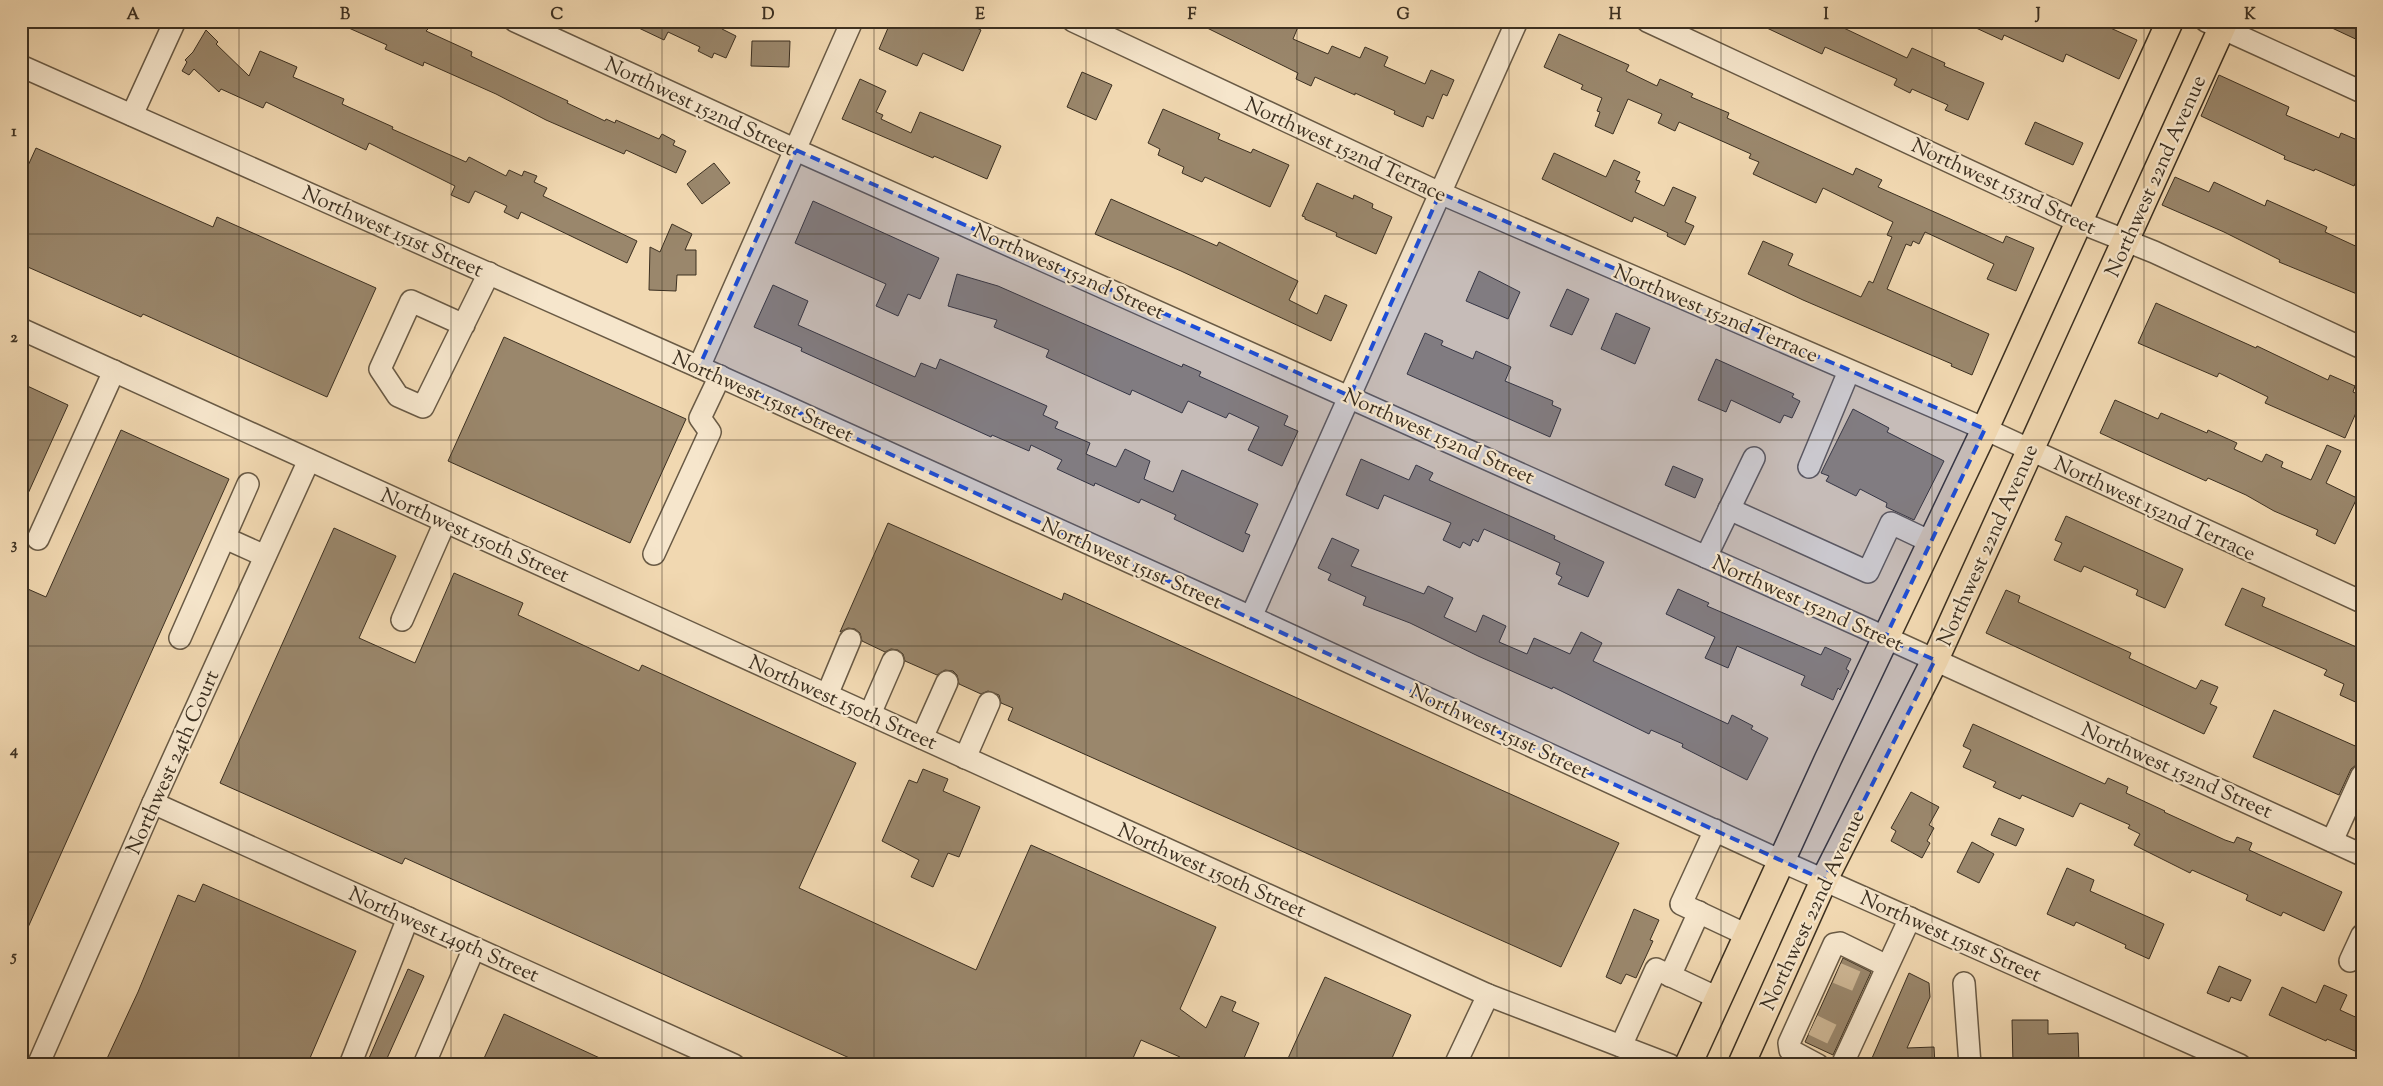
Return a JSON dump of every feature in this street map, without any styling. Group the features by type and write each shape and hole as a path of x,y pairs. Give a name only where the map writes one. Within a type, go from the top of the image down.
{"main road":[{"path":"1688,1065 1885,638 1985,430 2170,21"},
{"name":"Northwest 22nd Avenue","path":"1741,1065 1824,880 1935,660 2126,241 2217,24"}],"street":[{"path":"132,115 174,21"},
{"name":"Northwest 152nd Street","path":"515,21 796,150 1350,396 1935,660 2362,855"},
{"path":"699,367 852,21"},
{"name":"Northwest 152nd Terrace","path":"1072,21 1440,193 1985,430 2362,602"},
{"path":"1251,617 1517,21"},
{"name":"Northwest 153rd Street","path":"1647,21 2079,222 2126,241 2362,348"},
{"path":"2217,24 2362,92"},
{"name":"Northwest 151st Street","path":"21,66 720,376 1251,617 1781,861 2240,1065"},
{"path":"464,324 411,301 380,369 398,396 423,407 490,273"},
{"name":"Northwest 150th Street","path":"21,329 1488,995 1670,1065"},
{"path":"38,539 114,371"},
{"path":"1809,467 1849,371"},
{"path":"654,554 710,432 700,418 720,376"},
{"path":"1706,557 1754,458"},
{"name":"Northwest 24th Court","path":"38,1065 153,803 309,460"},
{"path":"180,638 248,484"},
{"path":"1729,509 1868,572 1891,524 1931,542"},
{"path":"402,620 446,522"},
{"path":"225,538 265,556"},
{"path":"827,695 850,640"},
{"path":"870,714 893,661"},
{"path":"922,738 946,682"},
{"path":"965,758 988,703"},
{"path":"2332,841 2362,775"},
{"name":"Northwest 149th Street","path":"153,803 734,1065"},
{"path":"1715,830 1681,904 1747,934"},
{"path":"1670,976 1699,912"},
{"path":"350,1065 408,918"},
{"path":"1842,1065 1849,1042 1873,989 1887,966 1910,918"},
{"path":"2350,961 2361,939"},
{"path":"1818,1065 1790,1050 1789,1043 1806,1022 1830,970 1834,944 1840,943 1887,966"},
{"path":"424,1065 474,948"},
{"path":"1792,952 1830,970"},
{"path":"1621,1046 1656,969 1718,998"},
{"path":"1964,983 1970,1065"},
{"path":"1455,1065 1488,995"},
{"path":"1768,1005 1806,1022"}],"highlighted area":[{"path":"796,150 1350,396 1440,193 1985,429 1885,638 1935,660 1824,880 699,367"}],"building":[{"path":"333,21 412,21 428,29 426,31 472,52 471,56 568,101 567,103 605,121 606,119 615,123 616,120 659,139 662,134 675,141 673,145 686,151 676,173 626,150 624,154 546,120 496,94 424,62 423,66 385,49 387,45"},
{"path":"624,21 725,21 722,29 736,36 726,58 714,53 712,58 698,51 700,47 668,32 664,40"},
{"path":"891,21 963,21 981,30 963,71 923,53 917,66 879,49"},
{"path":"1193,21 1285,21 1298,27 1293,39 1328,54 1332,46 1360,58 1365,47 1388,57 1384,66 1425,84 1431,70 1454,80 1447,96 1443,94 1433,119 1427,116 1423,127 1394,114 1395,111 1315,77 1311,86 1296,79 1298,73"},
{"path":"1752,21 1829,21 1907,58 1912,48 1945,63 1944,66 1984,83 1968,120 1945,110 1948,105 1912,89 1910,93 1894,85 1897,79 1825,47 1822,54"},
{"path":"1961,21 2095,21 2137,40 2119,79 2066,54 2063,62 2004,35 2002,40"},
{"path":"2317,21 2362,21 2362,42"},
{"path":"206,30 218,42 216,44 249,76 260,51 297,67 293,77 344,99 342,104 393,127 392,129 466,162 469,157 506,176 509,170 522,176 524,171 537,176 534,182 547,188 543,196 637,241 627,263 521,212 518,219 504,212 507,206 475,191 469,203 451,195 455,186 369,143 366,150 266,102 263,108 221,89 219,92 194,69 189,75 182,71 187,62 185,60 193,52"},
{"path":"1559,34 1629,65 1626,71 1657,86 1660,79 1693,94 1691,97 1729,113 1727,118 1853,175 1856,168 1882,180 1878,187 2003,243 2006,236 2034,248 2016,291 1987,279 1994,264 1925,232 1919,244 1913,241 1911,246 1906,244 1887,289 1989,334 1972,375 1951,366 1952,364 1803,300 1748,274 1763,241 1793,254 1788,265 1861,297 1869,281 1873,283 1892,237 1887,235 1893,222 1823,188 1816,203 1753,174 1759,162 1749,158 1751,154 1679,122 1675,131 1658,123 1662,114 1628,99 1613,134 1595,126 1600,112 1597,111 1602,98 1581,89 1583,85 1544,67"},
{"path":"752,41 790,41 789,67 751,66"},
{"path":"1082,72 1112,85 1096,120 1067,107"},
{"path":"2219,75 2289,107 2286,115 2339,138 2341,133 2362,142 2362,170 2354,186 2315,169 2314,171 2284,159 2285,156 2201,116"},
{"path":"860,79 886,91 876,112 883,115 881,119 911,133 920,112 1001,146 987,179 842,119"},
{"path":"1163,109 1220,134 1218,139 1251,153 1253,149 1289,165 1270,207 1205,177 1202,182 1182,173 1184,167 1158,155 1160,149 1148,143"},
{"path":"2035,122 2083,143 2073,165 2025,144"},
{"path":"36,148 213,227 217,217 376,288 327,397 143,314 141,317 21,264 21,181"},
{"path":"1554,153 1606,177 1614,160 1640,172 1636,180 1640,181 1635,192 1664,206 1673,187 1696,197 1685,222 1694,226 1685,245 1667,236 1668,233 1634,217 1632,222 1542,179"},
{"path":"714,163 730,183 702,204 687,184"},
{"path":"2175,177 2209,192 2214,182 2265,206 2267,200 2327,227 2325,232 2362,249 2362,282 2357,294 2279,262 2280,260 2224,232 2162,205"},
{"path":"1317,183 1353,199 1354,195 1373,204 1372,208 1392,217 1376,254 1336,236 1337,233 1302,216"},
{"path":"1111,199 1217,246 1219,242 1298,281 1289,300 1317,314 1325,295 1347,305 1331,341 1181,271 1095,234"},
{"path":"813,201 939,258 920,299 908,294 898,316 876,306 886,284 795,243"},
{"path":"672,224 692,234 685,250 696,250 696,275 677,275 676,291 649,290 650,247 660,252"},
{"path":"1479,271 1520,292 1508,319 1466,301"},
{"path":"957,274 998,286 1182,367 1183,364 1201,372 1199,376 1288,416 1284,425 1298,431 1282,466 1248,450 1259,427 1229,413 1226,418 1188,401 1182,413 1132,390 1130,395 1046,357 1049,350 994,327 997,320 948,306"},
{"path":"773,285 808,301 798,325 915,377 921,363 936,369 940,359 1047,406 1043,415 1058,422 1055,428 1090,443 1086,454 1116,467 1125,449 1150,461 1144,479 1173,492 1182,470 1258,504 1245,533 1250,535 1243,552 1174,519 1176,515 1141,499 1139,503 1095,483 1094,486 1057,469 1062,460 1031,445 1029,451 992,435 991,437 801,351 802,348 754,327"},
{"path":"1567,289 1589,299 1572,335 1550,326"},
{"path":"2156,303 2256,348 2257,346 2328,380 2330,375 2355,386 2353,392 2362,396 2362,399 2345,438 2265,403 2268,397 2219,373 2217,377 2138,343"},
{"path":"1616,313 1650,328 1635,364 1601,349"},
{"path":"1425,333 1443,341 1441,345 1473,359 1476,351 1511,367 1505,381 1553,401 1552,405 1561,409 1550,437 1407,374"},
{"path":"504,337 686,419 630,543 448,461"},
{"path":"1716,359 1794,394 1792,397 1800,401 1792,418 1784,415 1780,423 1731,400 1726,412 1698,400"},
{"path":"21,383 68,405 21,509"},
{"path":"2115,400 2158,419 2161,413 2207,433 2208,430 2237,443 2234,449 2262,462 2266,454 2283,462 2281,467 2311,480 2327,445 2341,451 2326,483 2357,498 2335,544 2316,535 2318,530 2274,511 2246,495 2208,478 2206,481 2100,433"},
{"path":"1853,409 1889,428 1887,432 1944,461 1914,520 1886,507 1887,503 1860,489 1856,496 1826,481 1829,476 1821,473"},
{"path":"121,430 229,479 21,943 21,586 46,597"},
{"path":"1361,459 1409,480 1416,465 1433,473 1429,480 1555,536 1554,539 1604,562 1588,597 1558,584 1562,577 1556,574 1560,563 1484,529 1478,542 1473,539 1470,546 1463,542 1460,548 1443,540 1451,523 1384,495 1378,509 1346,495"},
{"path":"1673,466 1703,479 1695,498 1665,485"},
{"path":"2066,516 2183,569 2165,608 2136,595 2138,590 2084,566 2081,572 2054,560 2062,543 2055,540"},
{"path":"888,523 1062,600 1064,593 1619,843 1561,967 1008,720 1013,708 1001,703 999,695 988,691 981,694 959,684 957,675 953,671 945,670 937,675 905,661 903,654 898,650 891,649 885,652 862,641 860,633 855,629 848,628 840,632"},
{"path":"334,528 396,556 359,638 415,663 454,573 523,603 518,615 639,671 642,665 856,763 799,888 976,970 1031,845 1216,927 1180,1009 1206,1028 1221,996 1236,1002 1232,1011 1259,1023 1241,1065 1177,1065 1180,1057 1141,1040 1130,1065 865,1065 405,858 402,864 220,783"},
{"path":"1332,538 1359,550 1351,566 1424,594 1428,586 1453,598 1444,617 1476,632 1483,615 1506,626 1499,642 1527,654 1534,638 1570,654 1581,632 1602,643 1593,661 1728,724 1732,715 1753,726 1751,729 1768,738 1747,780 1682,747 1683,744 1651,730 1649,734 1553,687 1552,689 1410,623 1363,605 1366,597 1328,580 1331,574 1318,568"},
{"path":"2242,588 2265,598 2262,606 2361,649 2362,646 2362,705 2340,695 2344,684 2324,675 2327,670 2225,625"},
{"path":"1678,589 1709,603 1707,606 1821,655 1825,647 1851,659 1846,669 1849,671 1840,690 1838,688 1833,700 1801,685 1805,676 1737,646 1728,668 1705,658 1715,637 1666,614"},
{"path":"2006,590 2020,596 2018,602 2131,653 2129,658 2196,689 2201,680 2218,687 2210,704 2217,707 2204,734 1986,633"},
{"path":"2274,710 2362,749 2359,763 2351,769 2339,795 2253,757"},
{"path":"1973,724 2105,784 2108,778 2128,787 2126,793 2225,840 2234,843 2237,837 2252,843 2249,850 2342,892 2324,931 2283,912 2281,916 2246,900 2248,895 2192,870 2190,873 2134,845 2140,834 2128,828 2130,825 2080,803 2073,817 2022,795 2020,799 1993,787 1996,782 1963,767 1971,750 1963,746"},
{"path":"923,769 948,779 943,791 980,807 959,857 948,853 933,887 911,877 919,860 882,841 909,780 917,783"},
{"path":"1911,792 1939,807 1929,825 1934,828 1927,841 1930,843 1922,858 1891,841 1896,831 1891,828"},
{"path":"1999,818 2024,829 2016,846 1991,835"},
{"path":"1972,842 1994,854 1979,883 1957,872"},
{"path":"2067,868 2094,880 2090,891 2164,924 2149,959 2125,948 2126,945 2076,922 2074,926 2047,914"},
{"path":"203,884 356,951 307,1065 104,1065 138,992 178,895 195,902"},
{"path":"1634,909 1659,920 1650,940 1653,941 1636,978 1626,974 1621,984 1606,977"},
{"path":"1843,958 1871,972 1833,1055 1805,1042"},
{"path":"2219,966 2251,980 2241,1001 2231,997 2229,1002 2207,993"},
{"path":"408,969 424,976 384,1065 366,1065"},
{"path":"1909,973 1929,983 1930,997 1907,1048 1934,1047 1935,1065 1869,1065"},
{"path":"1325,977 1411,1015 1389,1065 1285,1065"},
{"path":"2324,985 2347,995 2340,1010 2362,1020 2362,1054 2327,1039 2326,1041 2269,1015 2282,987 2316,1003"},
{"path":"504,1014 615,1065 481,1065"},
{"path":"2012,1020 2048,1020 2048,1034 2078,1033 2079,1065 2013,1065"}],"tunnel":[{"path":"1837,973 1870,987"},
{"path":"1813,1025 1846,1041"}]}
